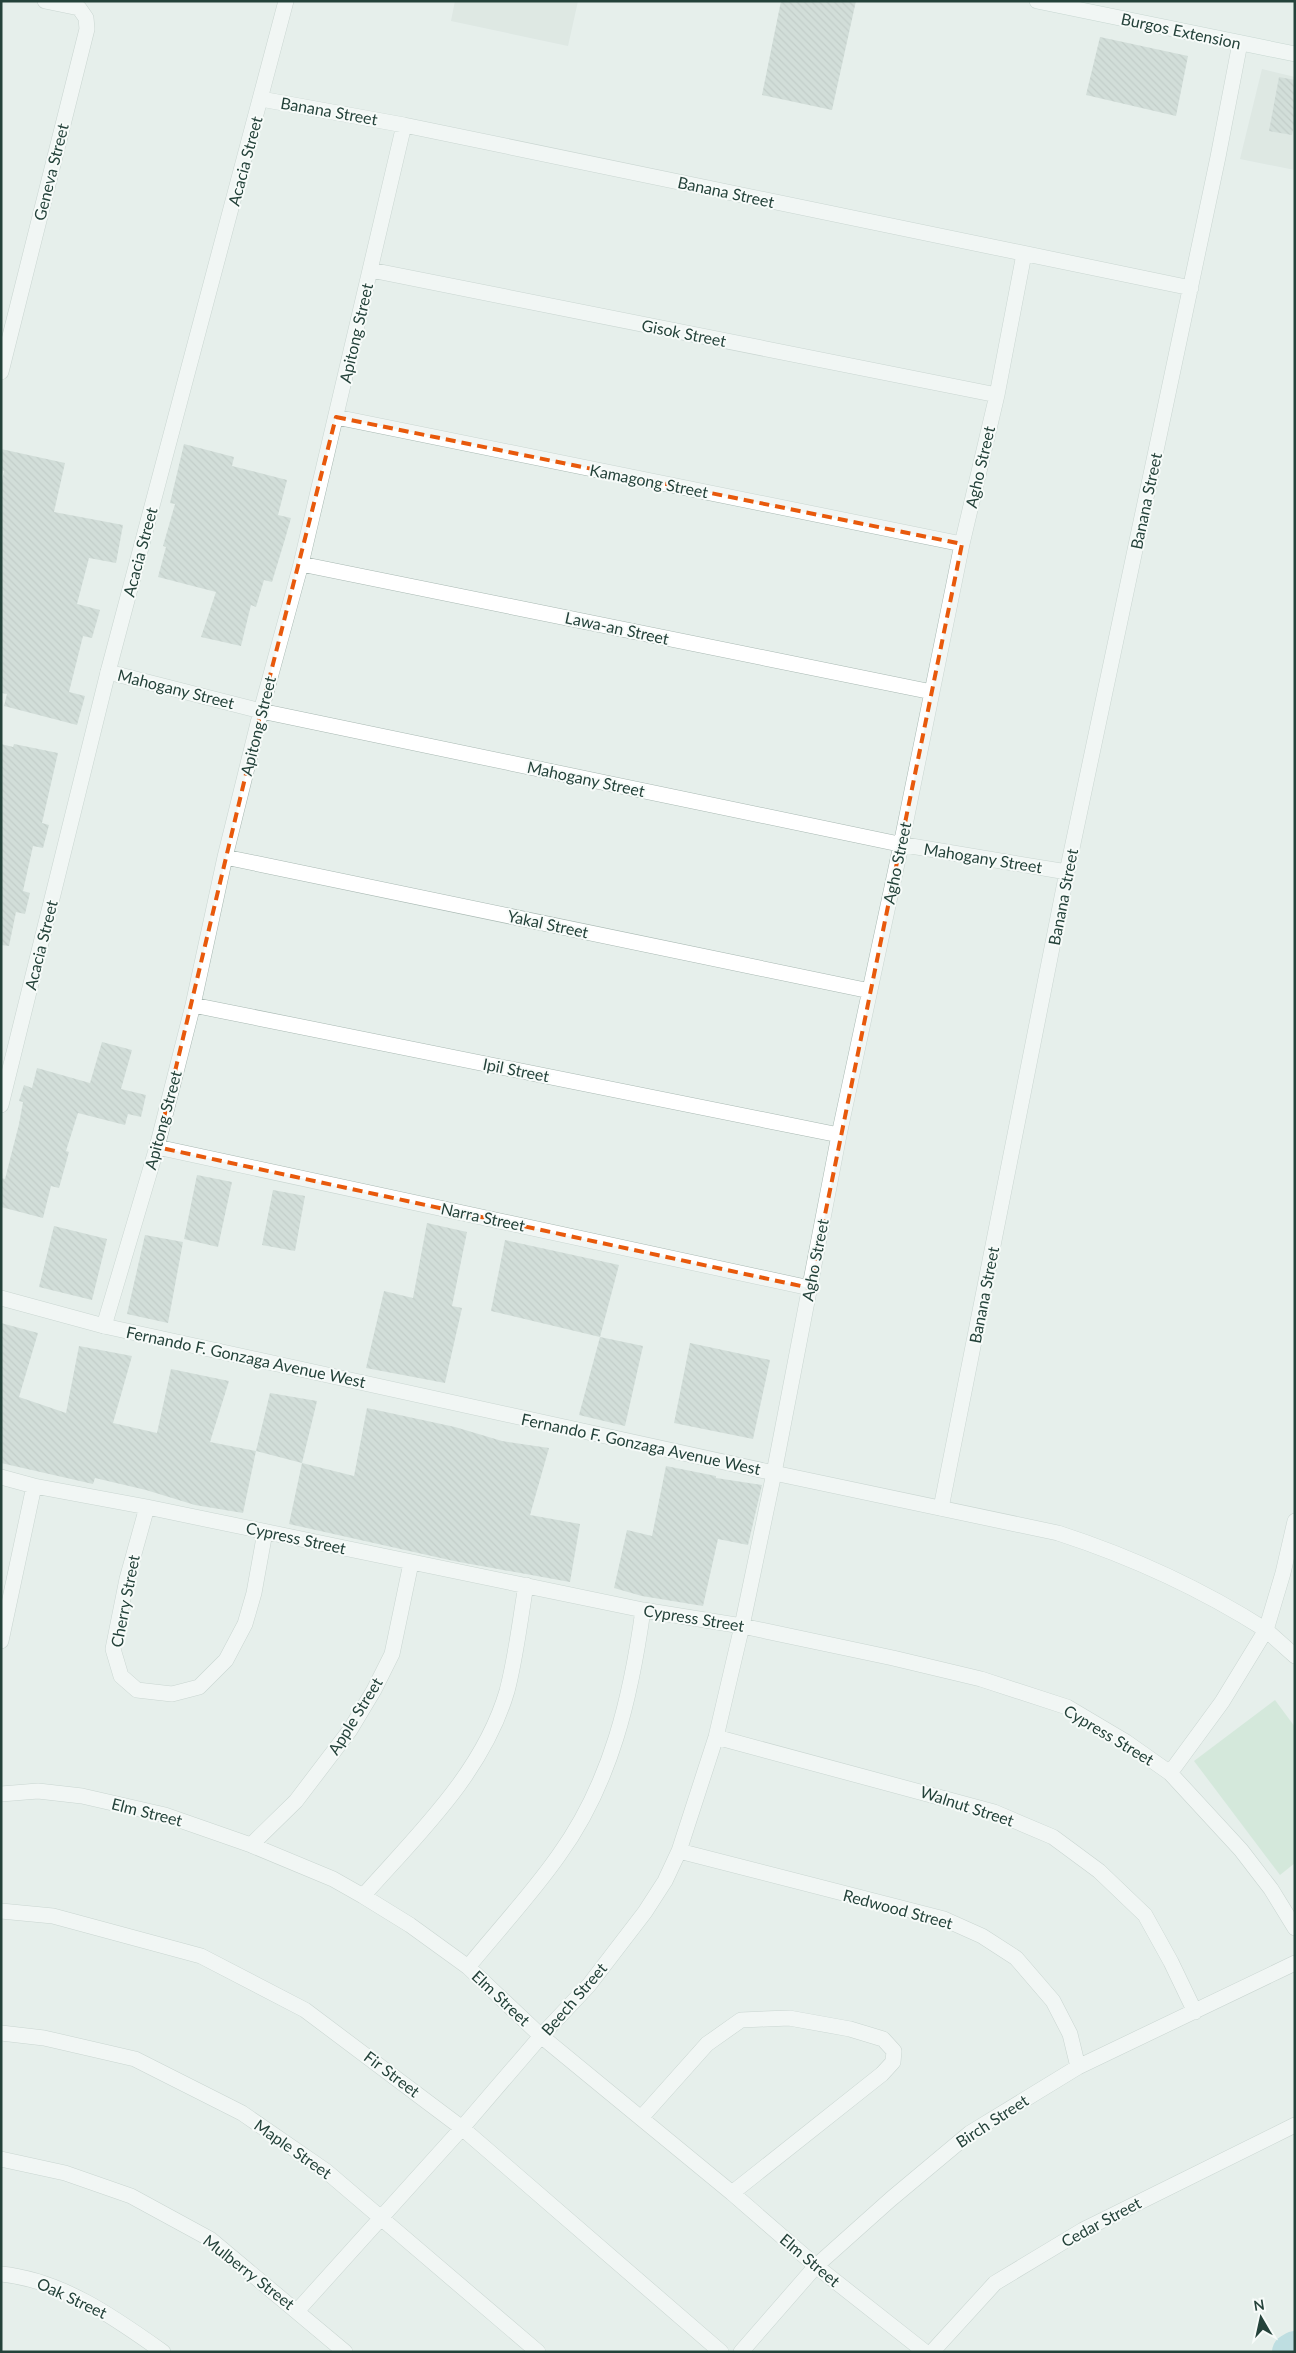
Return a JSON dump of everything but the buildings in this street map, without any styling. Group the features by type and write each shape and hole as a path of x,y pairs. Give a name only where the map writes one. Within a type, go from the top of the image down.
{"street":[{"name":"Geneva Street","path":"1,372 87,29 86,18 79,8 45,1"},
{"name":"Acacia Street","path":"2,1100 108,672 286,1"},
{"name":"Burgos Extension","path":"1037,1 1295,54"},
{"name":"Banana Street","path":"941,1508 1067,872 1191,288 1240,43"},
{"name":"Banana Street","path":"261,99 404,124 1191,288"},
{"name":"Apitong Street","path":"104,1326 157,1147 193,1005 261,711 302,564 404,124"},
{"name":"Agho Street","path":"742,1626 774,1474 839,1136 901,845 962,544 997,396 1024,254"},
{"name":"Gisok Street","path":"371,270 997,396"},
{"name":"Kamagong Street","path":"336,417 962,544"},
{"name":"Lawa-an Street","path":"302,564 932,692"},
{"name":"Mahogany Street","path":"108,672 261,711 901,845 1067,872"},
{"name":"Yakal Street","path":"226,857 870,990"},
{"name":"Ipil Street","path":"193,1005 839,1136"},
{"name":"Narra Street","path":"157,1147 810,1288"},
{"name":"Fernando F. Gonzaga Avenue West","path":"1,1298 104,1326 774,1474 1058,1533 1100,1547 1176,1579 1226,1605 1266,1630 1295,1656"},
{"name":"Cypress Street","path":"1,1477 34,1486 147,1507 643,1610 742,1626 981,1679 1067,1707 1126,1742 1170,1773 1241,1850 1270,1889 1295,1928"},
{"path":"1,1641 34,1486"},
{"name":"Cherry Street","path":"147,1507 127,1579 113,1649 121,1676 137,1690 172,1694 198,1687 226,1660 247,1616 265,1532"},
{"path":"1170,1773 1222,1702 1266,1630 1283,1573 1295,1521"},
{"name":"Apple Street","path":"252,1845 301,1794 350,1730 374,1690 392,1654 411,1563"},
{"path":"363,1896 442,1808 482,1749 507,1690 526,1585"},
{"path":"468,1968 560,1855 586,1814 606,1770 622,1721 636,1664 643,1610"},
{"name":"Beech Street","path":"298,2310 462,2128 541,2036 589,1986 645,1912 665,1881 679,1851 716,1737 742,1626"},
{"name":"Walnut Street","path":"716,1737 994,1812 1052,1837 1099,1871 1145,1915 1171,1962 1195,2012"},
{"name":"Elm Street","path":"1,1794 38,1791 90,1798 165,1815 252,1845 333,1879 363,1896 410,1925 468,1968 541,2036 732,2193 816,2266 925,2352"},
{"name":"Redwood Street","path":"679,1851 944,1919 982,1936 1016,1958 1053,2001 1070,2034 1078,2067"},
{"name":"Fir Street","path":"1,1911 53,1916 201,1956 305,2010 462,2128 721,2352"},
{"name":"Birch Street","path":"741,2352 816,2266 891,2199 970,2133 1078,2067 1295,1963"},
{"path":"641,2118 707,2044 741,2020 789,2018 850,2029 883,2039 894,2052 893,2062 882,2074 732,2193"},
{"name":"Maple Street","path":"1,2033 44,2038 135,2059 242,2113 326,2171 538,2352"},
{"name":"Cedar Street","path":"932,2352 995,2283 1083,2230 1295,2125"},
{"name":"Mulberry Street","path":"1,2159 65,2173 131,2196 210,2239 298,2310 345,2352"},
{"name":"Oak Street","path":"1,2274 24,2276 101,2309 163,2352"}],"highlighted area":[{"path":"336,417 962,544 810,1288 157,1147 261,711"}],"shaded area":[{"path":"455,1 578,1 568,46 451,21"},
{"path":"1262,69 1295,77 1295,170 1240,159"}],"green space":[{"path":"1275,1700 1295,1727 1295,1863 1280,1875 1194,1761"}],"waterway":[{"path":"1290,2352 1295,2349"}]}
